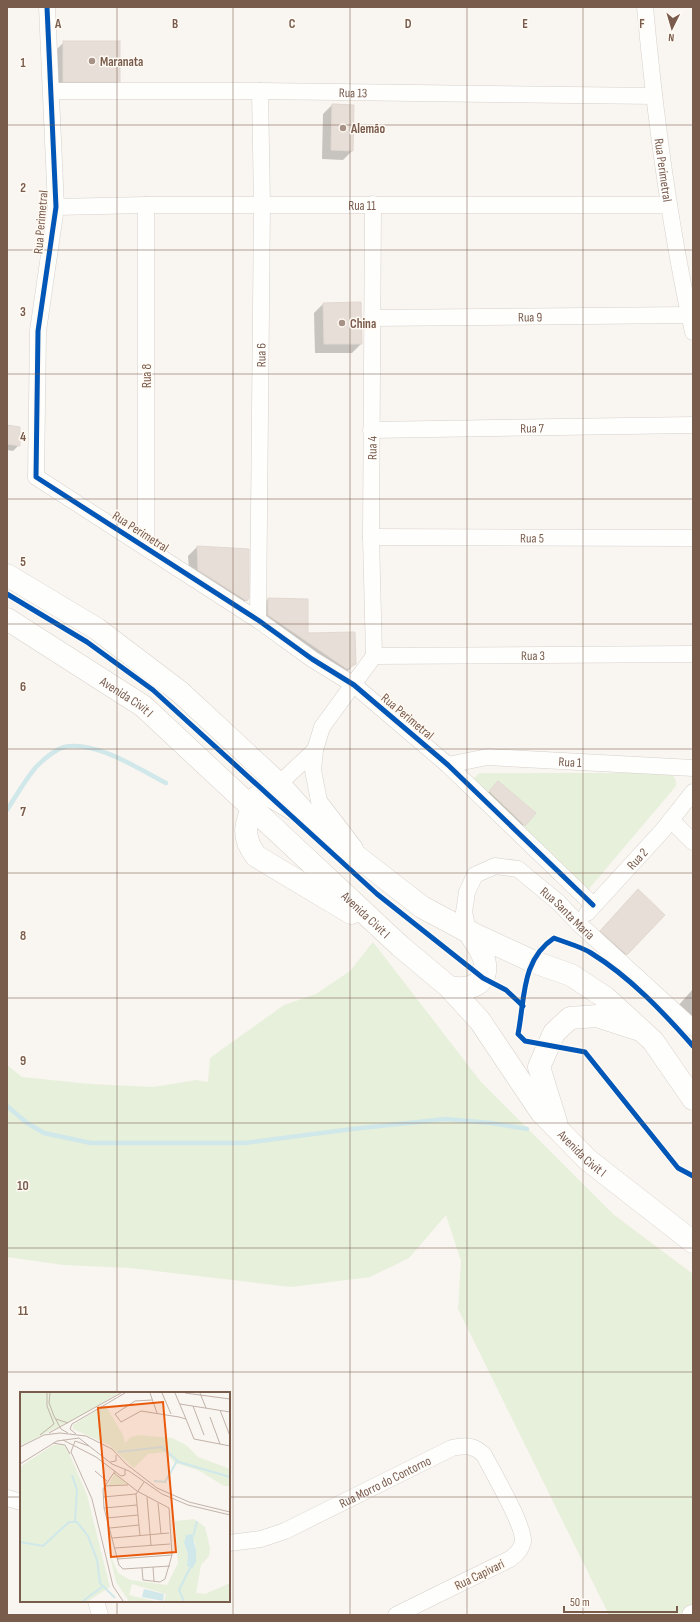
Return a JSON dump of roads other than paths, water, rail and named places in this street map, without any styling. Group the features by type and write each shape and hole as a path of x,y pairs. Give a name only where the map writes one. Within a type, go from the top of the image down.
{"main road":[{"path":"7,575 97,629 180,692 279,784 316,824"},
{"name":"Avenida Civit I","path":"7,619 143,706 253,807 400,946 449,987 480,1021 541,1112 588,1160 693,1242"},
{"path":"400,946 349,911 256,856 248,845 245,834 247,820 257,797 267,794 277,798 316,824 422,906 468,931 534,962 571,976 606,998 653,1041 693,1099"},
{"path":"449,987 469,988 477,984 483,978 485,969 484,960 468,931"},
{"path":"559,1130 539,1067 554,1033 570,1018 597,1016 644,1032"}],"street":[{"name":"Rua Perimetral","path":"47,7 56,207 38,331 36,477 258,620 312,659 354,685 448,765 593,905"},
{"name":"Rua Perimetral","path":"645,7 654,96 668,205 693,332"},
{"name":"Rua 13","path":"52,92 260,91 654,96"},
{"name":"Rua 6","path":"258,620 262,205 260,91"},
{"name":"Rua 11","path":"56,207 372,204 668,205"},
{"name":"Rua 4","path":"372,204 371,430 374,656"},
{"name":"Rua 8","path":"146,205 146,547"},
{"name":"Rua 9","path":"372,318 689,315"},
{"name":"Rua 7","path":"371,430 693,425"},
{"name":"Rua 5","path":"372,537 693,538"},
{"name":"Rua 3","path":"374,656 693,654"},
{"path":"369,866 319,801 313,780 314,750 322,727 374,656"},
{"path":"279,784 314,750"},
{"name":"Rua 1","path":"448,765 487,757 693,768"},
{"name":"Rua 2","path":"578,923 671,820 693,792"},
{"path":"671,820 693,842"},
{"name":"Rua Santa Maria","path":"468,931 464,912 466,892 475,875 496,866 518,869 558,902 578,923 693,1028"},
{"name":"Rua Morro do Contorno","path":"230,1544 261,1539 285,1531 452,1448 463,1445 478,1449 484,1455 512,1508"},
{"path":"7,1498 20,1502"},
{"name":"Rua Capivari","path":"396,1615 510,1559 517,1554 523,1541 512,1508"},
{"path":"96,1602 100,1615"}],"waterway":[{"path":"7,810 36,767 45,758 64,747 76,746 103,752 116,757 166,783"},
{"path":"7,1106 27,1123 44,1133 91,1143 244,1143 446,1119 491,1123 527,1129"}],"place":[{"name":"Maranata","path":"92,61"},
{"name":"Alemão","path":"343,128"},
{"name":"China","path":"342,323"}]}
